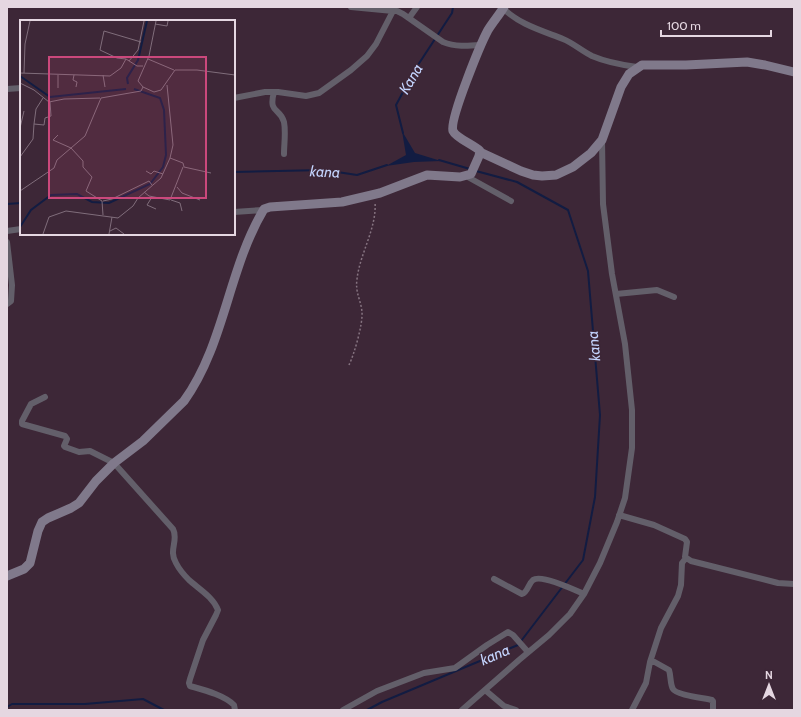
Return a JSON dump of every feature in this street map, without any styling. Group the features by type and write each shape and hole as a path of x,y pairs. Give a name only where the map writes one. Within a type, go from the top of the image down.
{"street":[{"path":"351,7 400,12 443,42 452,46 480,45"},
{"path":"409,18 417,7"},
{"path":"637,68 606,61 594,56 565,40 523,22 511,15 504,7 488,30 480,45 457,108 453,127 455,134 479,155 527,174 542,176 556,174 579,163 591,153 602,140 621,87 629,74 646,64 686,65 735,62 755,63 794,72"},
{"path":"235,98 251,94 274,92 306,96 319,93 351,70 367,56 376,44 393,11"},
{"path":"7,89 20,88"},
{"path":"274,92 271,102 272,107 282,118 284,125 284,154"},
{"path":"462,710 526,651 549,635 564,621 600,563 619,515 627,486 632,448 633,425 625,344 609,254 603,204 602,140"},
{"path":"470,174 479,155"},
{"path":"235,212 262,210 265,208 278,206 342,202 374,194 427,175 454,177 470,174 511,201"},
{"path":"7,576 24,569 30,563 38,531 42,522 71,508 114,463 154,430 184,401 192,389 211,350 239,265 262,210"},
{"path":"7,231 20,229"},
{"path":"7,242 12,285 11,301 7,304"},
{"path":"616,294 657,290 674,297"},
{"path":"45,397 31,404 22,421 22,424 65,436 67,439 65,448 79,452 90,451 114,463 173,529 176,535 172,550 174,561 186,577 212,601 218,610 200,649 189,684 190,686 217,695 232,702 235,710"},
{"path":"619,515 654,525 685,539 687,542 686,558 682,563 681,585 678,596 661,628 651,660 646,683 632,710"},
{"path":"686,558 691,561 778,583 794,584"},
{"path":"494,579 522,594 526,592 534,579 560,583 581,592"},
{"path":"343,710 377,690 424,673 455,668 487,645 510,632 526,651"},
{"path":"651,660 669,670 672,688 674,690 679,693 712,700 714,710"},
{"path":"485,690 504,706 516,710"}],"path":[{"path":"348,365 355,351 362,317 361,306 356,293 356,280 374,218 374,194"}],"water":[{"path":"402,131 415,153 441,161 414,162 386,166 406,155"}],"waterway":[{"name":"Kana","path":"403,133 396,105 416,68 452,13 453,7"},
{"name":"kana","path":"439,160 470,169"},
{"name":"kana","path":"235,172 324,170 357,175 387,165"},
{"name":"kana","path":"367,710 382,702 518,645 583,560 595,497 600,415 588,271 568,210 517,182 476,171"},
{"name":"kana","path":"7,204 20,203"},
{"name":"kana","path":"7,707 12,704 85,704 143,699 164,710"}]}
